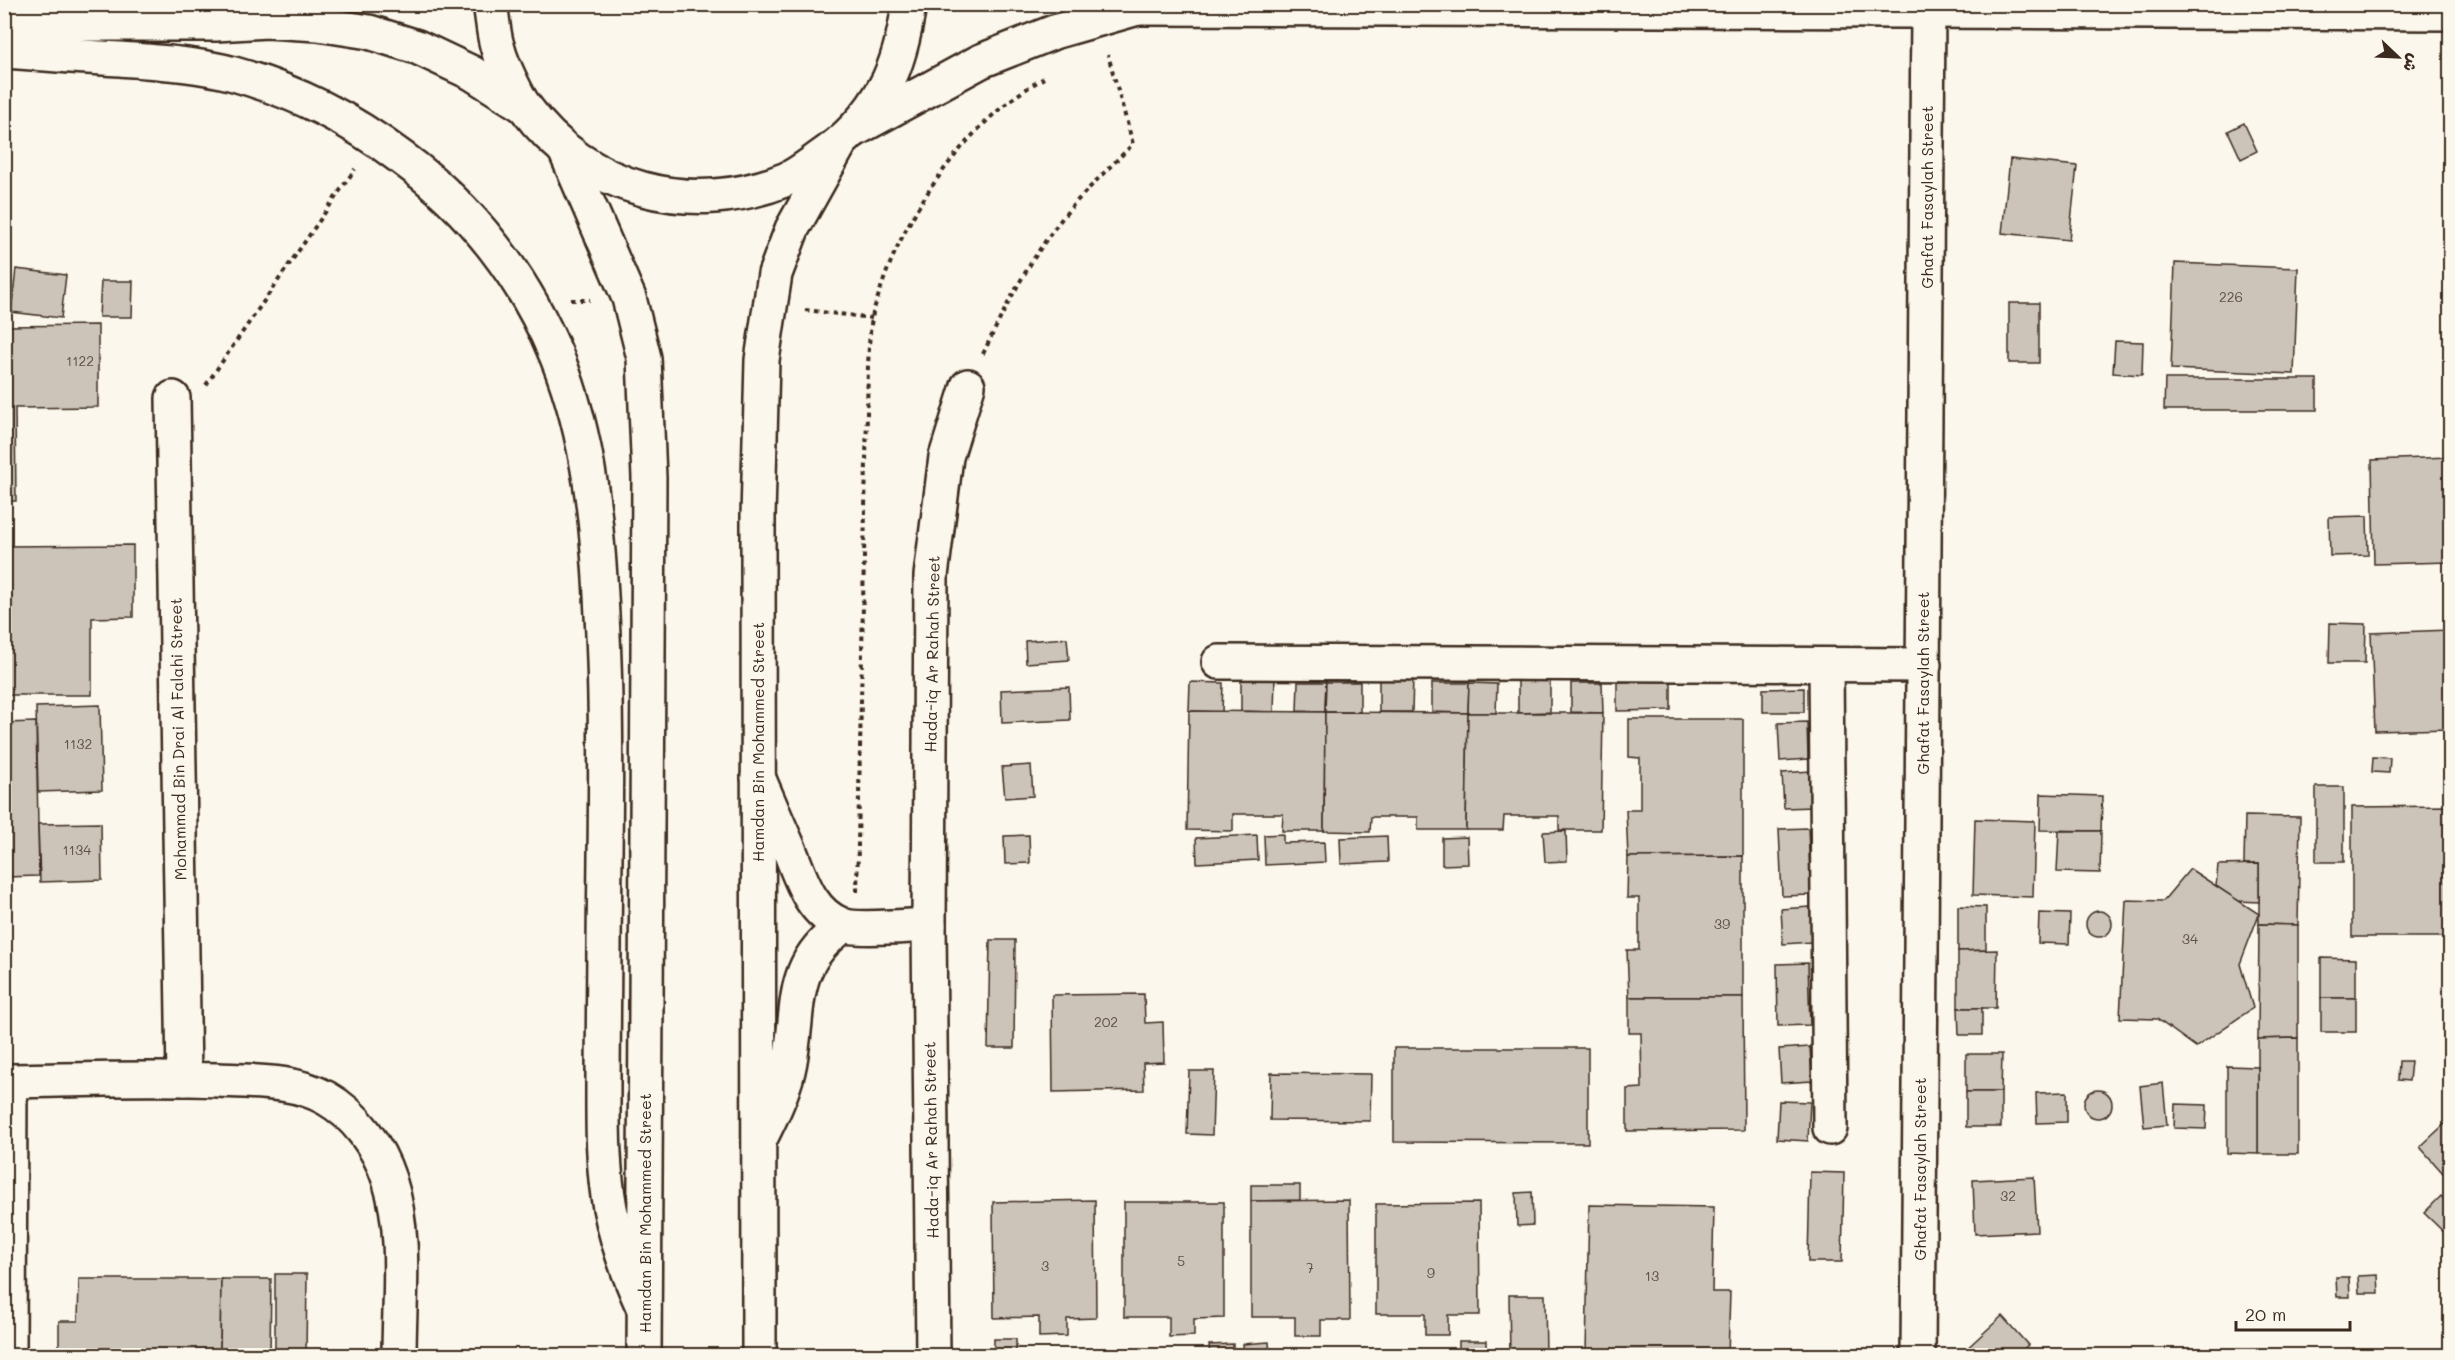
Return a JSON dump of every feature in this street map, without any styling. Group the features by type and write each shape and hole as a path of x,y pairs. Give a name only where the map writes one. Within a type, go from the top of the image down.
{"street":[{"path":"490,4 498,50 524,106"},
{"path":"846,138 885,87 904,38 909,4"},
{"path":"4,24 216,24 267,21 318,24 369,32 417,47 472,73 524,106 565,150 615,181 672,196 732,196 789,178 846,138 981,61 1054,32 1130,6 1895,8 2451,13"},
{"name":"Ghafat Fasaylah Street","path":"1918,1356 1928,10"},
{"path":"4,51 170,62 229,73 286,91 341,116 433,180 469,217 502,258 531,302 557,356 576,413 589,472 599,551 606,683 603,1129 612,1214 629,1276 644,1309"},
{"name":"Hamdan Bin Mohammed Street","path":"759,1356 758,517 762,360 775,274 792,229 846,138"},
{"name":"Hamdan Bin Mohammed Street","path":"565,150 629,298 644,358 649,478 644,1356"},
{"name":"Hada-iq Ar Rahah Street","path":"933,1356 929,925 931,576 946,458 968,386"},
{"name":"Mohammad Bin Drai Al Falahi Street","path":"172,398 184,1079"},
{"path":"1219,662 1923,665"},
{"path":"1826,665 1830,1128"},
{"path":"758,777 807,893 817,906 843,926"},
{"path":"760,1139 778,1103 787,1072 794,1041 798,990 804,970 813,953 826,938 843,926 929,925"},
{"path":"9,1356 7,1081 184,1079 272,1082 299,1088 324,1097 346,1112 364,1131 389,1178 397,1212 399,1356"}],"path":[{"path":"968,386 1011,293 1038,250 1069,210 1133,144 1106,49"},
{"path":"173,432 377,139"},
{"path":"531,302 629,298"},
{"path":"769,305 872,318"}],"building":[{"path":"2244,123 2257,151 2241,159 2228,131"},
{"path":"2010,159 2077,166 2069,240 2002,233"},
{"path":"2175,263 2298,268 2294,374 2171,369"},
{"path":"16,269 66,275 61,318 11,312"},
{"path":"101,281 133,281 132,317 99,317"},
{"path":"2009,303 2039,303 2039,363 2009,363"},
{"path":"98,325 98,407 15,408 16,501 4,501 4,326"},
{"path":"2115,341 2143,342 2142,375 2113,373"},
{"path":"2165,379 2317,379 2317,410 2164,410"},
{"path":"2449,457 2450,562 2374,564 2372,460"},
{"path":"2367,516 2368,555 2330,556 2329,517"},
{"path":"133,545 133,617 92,618 92,695 4,695 4,546"},
{"path":"2330,623 2366,624 2365,663 2329,663"},
{"path":"2450,630 2450,729 2375,731 2371,633"},
{"path":"1067,638 1069,660 1026,663 1025,641"},
{"path":"1379,676 1413,676 1412,712 1379,712"},
{"path":"1241,677 1275,677 1274,712 1241,711"},
{"path":"1518,677 1550,677 1550,712 1518,713"},
{"path":"1671,680 1671,710 1617,711 1617,682"},
{"path":"1190,682 1223,683 1222,712 1189,711"},
{"path":"1298,682 1326,682 1325,712 1297,711"},
{"path":"1326,682 1360,682 1360,712 1325,712"},
{"path":"1432,683 1469,683 1468,713 1432,712"},
{"path":"1469,683 1497,684 1496,713 1468,713"},
{"path":"1571,683 1602,683 1603,713 1571,712"},
{"path":"1069,687 1070,720 1002,723 1001,690"},
{"path":"1804,688 1804,712 1763,712 1763,689"},
{"path":"100,705 102,790 38,792 36,707"},
{"path":"1189,711 1325,712 1324,831 1282,831 1283,814 1233,814 1233,831 1187,830"},
{"path":"1325,712 1468,713 1466,830 1418,830 1418,817 1371,817 1370,832 1324,831"},
{"path":"1468,713 1603,713 1601,830 1559,830 1559,816 1504,816 1503,830 1466,830"},
{"path":"1629,719 1743,719 1743,856 1628,857 1626,810 1640,810 1640,758 1629,757"},
{"path":"36,722 39,876 4,877 4,723"},
{"path":"1807,722 1808,759 1780,761 1778,723"},
{"path":"2373,757 2390,758 2389,773 2372,772"},
{"path":"1031,765 1033,796 1005,798 1002,767"},
{"path":"1811,771 1813,807 1784,808 1782,773"},
{"path":"2316,787 2344,787 2344,862 2316,862"},
{"path":"2041,794 2102,796 2101,831 2040,830"},
{"path":"2450,806 2450,937 2352,937 2352,807"},
{"path":"2245,816 2300,817 2298,925 2259,924 2259,864 2244,864"},
{"path":"1975,819 2035,821 2033,897 1973,895"},
{"path":"101,823 102,880 40,882 38,824"},
{"path":"1808,828 1811,895 1782,896 1779,829"},
{"path":"1566,831 1567,861 1545,862 1543,832"},
{"path":"2059,831 2101,831 2100,873 2057,872"},
{"path":"1283,834 1283,843 1324,842 1325,862 1265,865 1264,835"},
{"path":"1029,835 1030,863 1005,864 1004,836"},
{"path":"1257,835 1258,860 1197,863 1196,838"},
{"path":"1387,836 1388,862 1341,864 1340,838"},
{"path":"1467,837 1468,864 1442,865 1442,838"},
{"path":"1743,856 1743,997 1629,997 1627,950 1639,950 1639,898 1627,898 1628,857"},
{"path":"2259,864 2259,902 2237,901 2216,886 2218,865"},
{"path":"2190,869 2259,914 2240,964 2253,1008 2196,1047 2157,1019 2120,1018 2126,900 2163,901"},
{"path":"1958,906 1986,907 1986,950 1958,951"},
{"path":"1810,907 1812,942 1783,944 1781,909"},
{"path":"2099,911 2108,915 2112,924 2108,933 2099,937 2090,933 2086,924 2090,915"},
{"path":"2039,913 2070,914 2069,944 2038,943"},
{"path":"2259,924 2298,925 2298,1038 2258,1039"},
{"path":"990,940 1015,940 1014,1048 988,1048"},
{"path":"1997,950 1996,1008 1958,1008 1958,951"},
{"path":"2321,958 2356,959 2356,998 2321,998"},
{"path":"1808,963 1810,1025 1778,1026 1777,964"},
{"path":"1144,994 1145,1023 1163,1022 1164,1062 1143,1063 1144,1090 1053,1092 1052,995"},
{"path":"1629,997 1743,997 1744,1130 1627,1131 1627,1089 1642,1088 1641,1033 1629,1033"},
{"path":"2321,998 2356,998 2356,1032 2321,1032"},
{"path":"1958,1008 1982,1008 1982,1035 1959,1035"},
{"path":"2298,1038 2298,1154 2258,1154 2258,1039"},
{"path":"1810,1047 1812,1081 1781,1083 1779,1049"},
{"path":"1394,1048 1588,1048 1588,1143 1394,1142"},
{"path":"1966,1054 2002,1054 2001,1092 1966,1092"},
{"path":"2399,1061 2411,1061 2409,1081 2398,1080"},
{"path":"2227,1066 2258,1067 2258,1154 2227,1153"},
{"path":"1189,1071 1214,1071 1212,1135 1187,1134"},
{"path":"1271,1073 1371,1074 1370,1121 1270,1120"},
{"path":"2163,1083 2167,1125 2144,1127 2140,1086"},
{"path":"2098,1090 2108,1094 2112,1104 2108,1114 2098,1118 2088,1114 2084,1104 2088,1094"},
{"path":"1966,1092 2001,1092 2001,1127 1966,1127"},
{"path":"2067,1092 2067,1122 2037,1123 2036,1093"},
{"path":"1779,1101 1810,1102 1808,1141 1777,1139"},
{"path":"2175,1104 2207,1105 2206,1129 2174,1128"},
{"path":"2450,1119 2450,1181 2420,1147"},
{"path":"1810,1172 1844,1173 1842,1262 1808,1262"},
{"path":"2034,1177 2037,1231 1975,1234 1973,1180"},
{"path":"1251,1185 1300,1185 1300,1200 1251,1201"},
{"path":"1532,1192 1533,1225 1517,1226 1516,1193"},
{"path":"2441,1196 2450,1206 2450,1238 2424,1213"},
{"path":"1095,1200 1096,1318 1067,1319 1067,1336 1039,1337 1039,1317 994,1318 993,1202"},
{"path":"1349,1200 1350,1320 1321,1320 1321,1336 1295,1336 1295,1317 1251,1317 1251,1201"},
{"path":"1124,1202 1224,1202 1224,1318 1194,1319 1194,1336 1169,1337 1169,1317 1124,1317"},
{"path":"1479,1203 1480,1315 1448,1315 1448,1335 1425,1335 1425,1314 1376,1314 1376,1204"},
{"path":"1589,1205 1714,1207 1712,1292 1730,1292 1728,1356 1586,1353"},
{"path":"275,1274 307,1274 306,1356 275,1356"},
{"path":"2378,1275 2379,1293 2359,1293 2358,1276"},
{"path":"2336,1277 2349,1277 2350,1297 2337,1297"},
{"path":"79,1279 221,1279 220,1356 59,1356 59,1321 78,1321"},
{"path":"221,1279 271,1279 270,1356 220,1356"},
{"path":"1509,1295 1545,1295 1546,1356 1510,1356"},
{"path":"2002,1316 2028,1345 2016,1356 1966,1356 1963,1352"},
{"path":"994,1339 1016,1339 1016,1356 994,1356"},
{"path":"1459,1341 1487,1341 1487,1356 1459,1356"},
{"path":"1269,1342 1270,1356 1244,1356 1243,1344"},
{"path":"1233,1344 1233,1356 1210,1356 1209,1345"}]}
